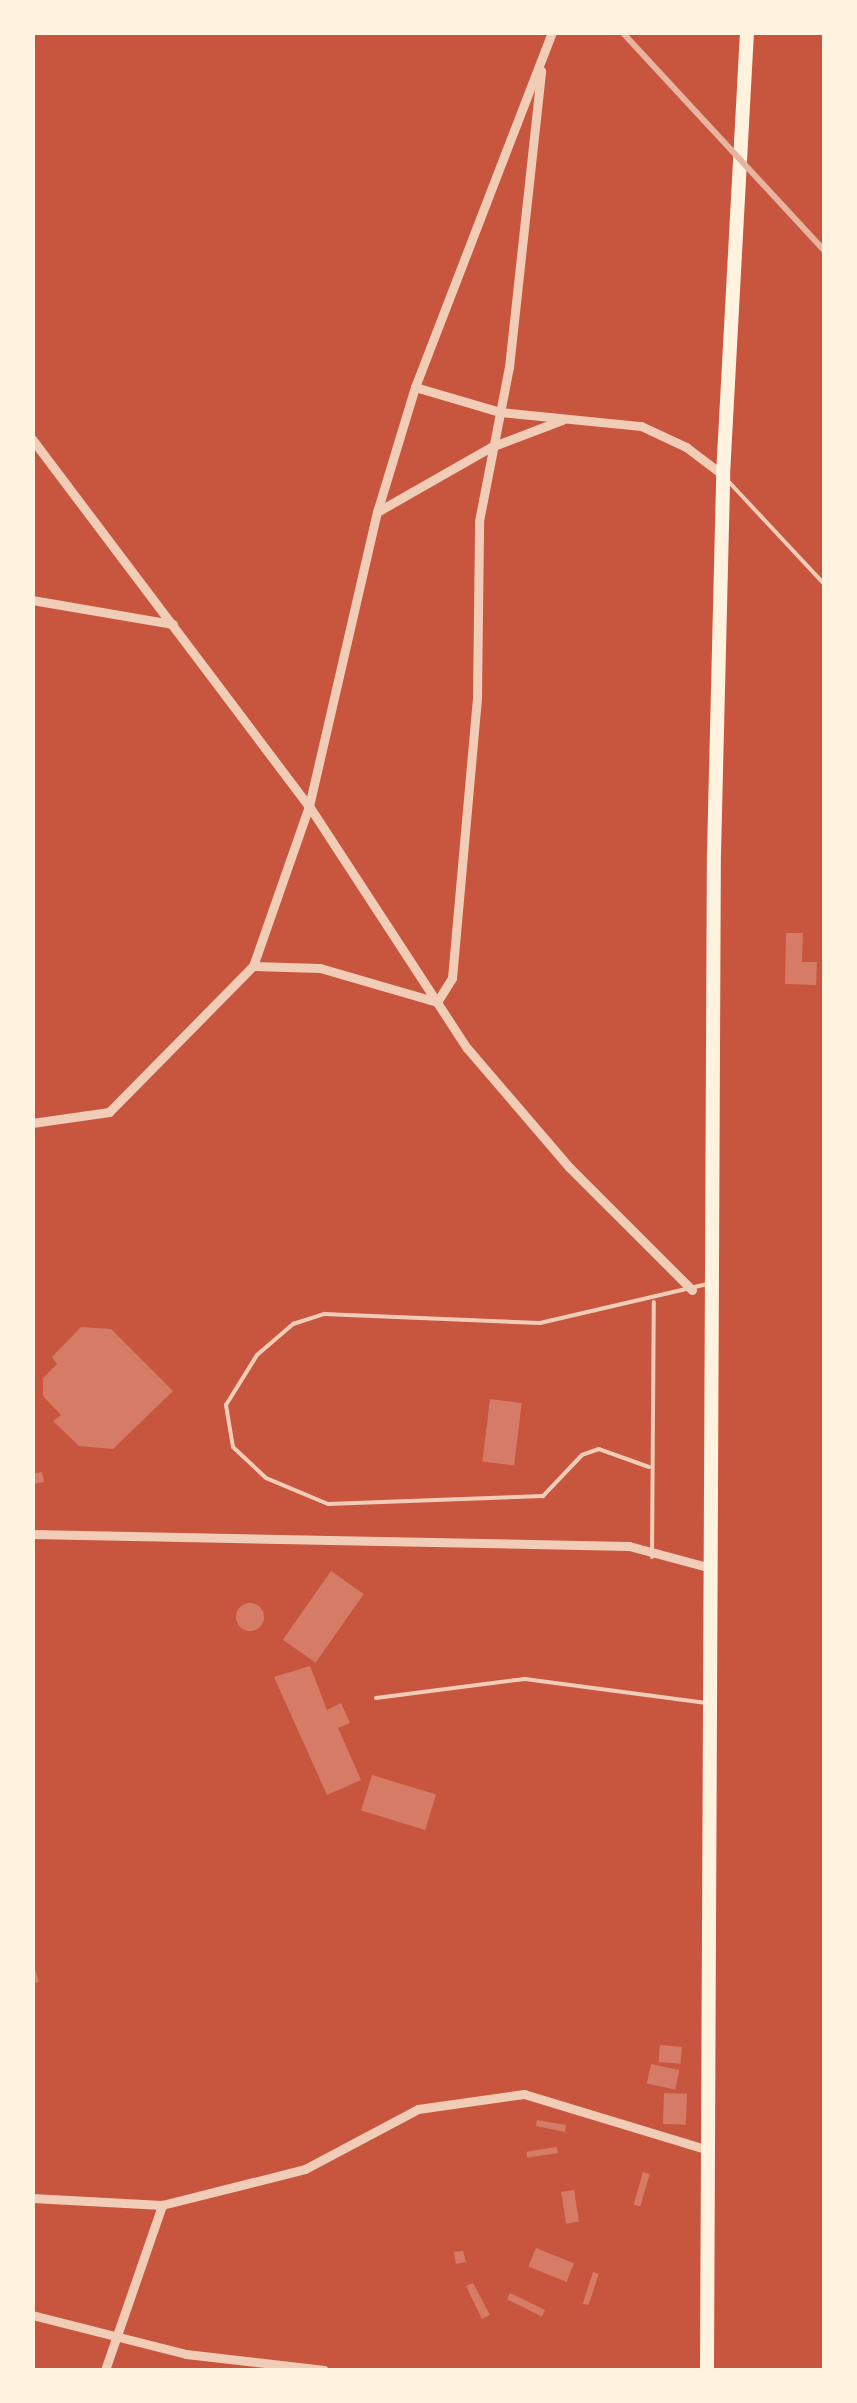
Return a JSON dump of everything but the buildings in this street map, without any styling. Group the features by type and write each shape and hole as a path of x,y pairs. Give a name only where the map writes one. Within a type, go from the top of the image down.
{"main road":[{"path":"707,2370 712,1283 724,475 747,32"}],"street":[{"path":"32,1123 110,1112 253,966 309,806 377,512 415,388 552,32"},
{"path":"438,1002 452,978 466,846 479,521 500,412 542,58"},
{"path":"415,388 500,412 641,426 686,447 724,475"},
{"path":"377,512 491,447 564,419"},
{"path":"32,439 309,806 466,1048 568,1167 692,1290"},
{"path":"32,600 173,624"},
{"path":"253,966 320,968 438,1002"},
{"path":"32,1534 629,1546 652,1557 711,1568"},
{"path":"32,2198 162,2205 305,2169 418,2109 524,2094 708,2150"},
{"path":"105,2370 162,2205"},
{"path":"32,2314 186,2354 324,2370"}],"lane":[{"path":"724,475 824,584"},
{"path":"648,1467 599,1448 582,1456 542,1496 328,1504 266,1478 233,1446 226,1405 257,1356 293,1324 324,1314 540,1323 654,1302 712,1283"},
{"path":"652,1557 648,1467 654,1302"},
{"path":"376,1698 478,1680 525,1679 710,1704"}],"railway":[{"path":"622,32 824,250"}]}
